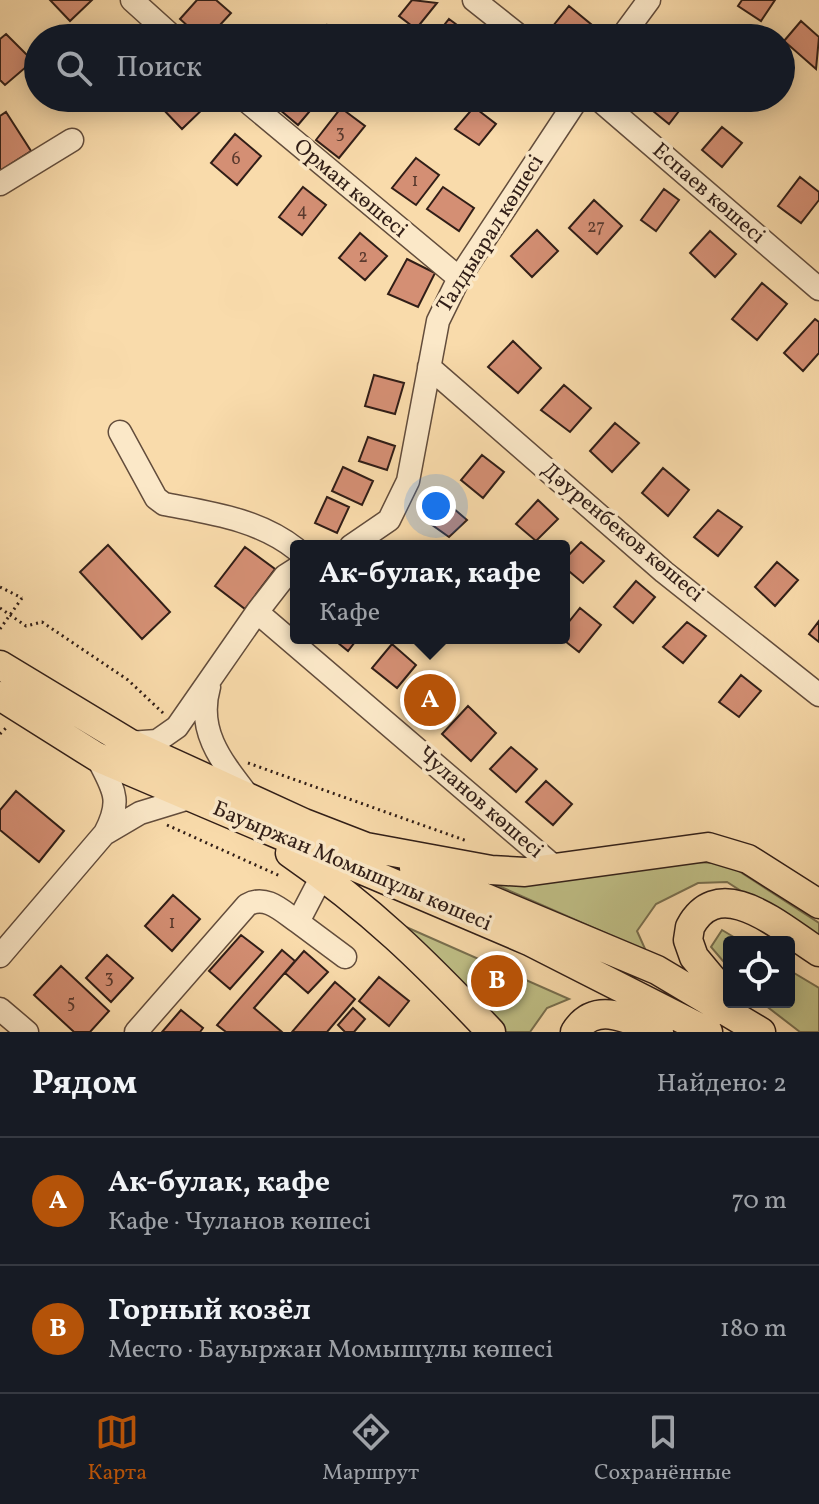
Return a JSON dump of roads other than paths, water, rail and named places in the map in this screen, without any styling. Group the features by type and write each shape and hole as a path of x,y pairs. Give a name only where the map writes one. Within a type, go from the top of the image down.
{"main road":[{"path":"0,665 129,743 242,806 366,847 491,870 557,869 666,850 708,847 748,859 819,904"},
{"name":"Бауыржан Момышұлы көшесі","path":"0,696 97,757 189,798 242,806 529,941 708,1032"},
{"path":"242,806 317,885 399,936 491,1032"},
{"name":"Бауыржан Момышұлы көшесі","path":"366,847 657,970 743,1014"},
{"path":"743,1014 689,949 690,927 695,916 712,902 721,900 745,907 819,952"},
{"path":"575,1032 584,1021 601,1013 622,1016 659,1032"}],"street":[{"path":"132,0 159,24"},
{"path":"474,0 504,24"},
{"path":"631,24 649,0"},
{"name":"Орман көшесі","path":"260,112 459,278"},
{"name":"Талдыарал көшесі","path":"360,540 389,520 408,481 438,321 459,278 569,112"},
{"name":"Еспаев көшесі","path":"613,112 819,289"},
{"path":"0,184 72,140"},
{"name":"Дәуренбеков көшесі","path":"429,367 664,572 819,695"},
{"path":"120,432 156,498 164,504 234,518 277,534 290,544"},
{"path":"129,743 157,741 177,727 257,612 290,573"},
{"name":"Чуланов көшесі","path":"257,612 290,640"},
{"name":"Чуланов көшесі","path":"294,644 557,869"},
{"path":"211,678 204,714 210,740 242,806"},
{"path":"0,956 105,833 117,803 97,757"},
{"path":"105,833 132,817 189,798"},
{"path":"298,922 317,885"},
{"path":"136,1032 247,905 255,900 269,902 345,957"},
{"path":"0,1009 27,1032"}],"place":[{"name":"Ак-булак, кафе","path":"430,700"},
{"name":"Горный козёл","path":"497,981"}]}
